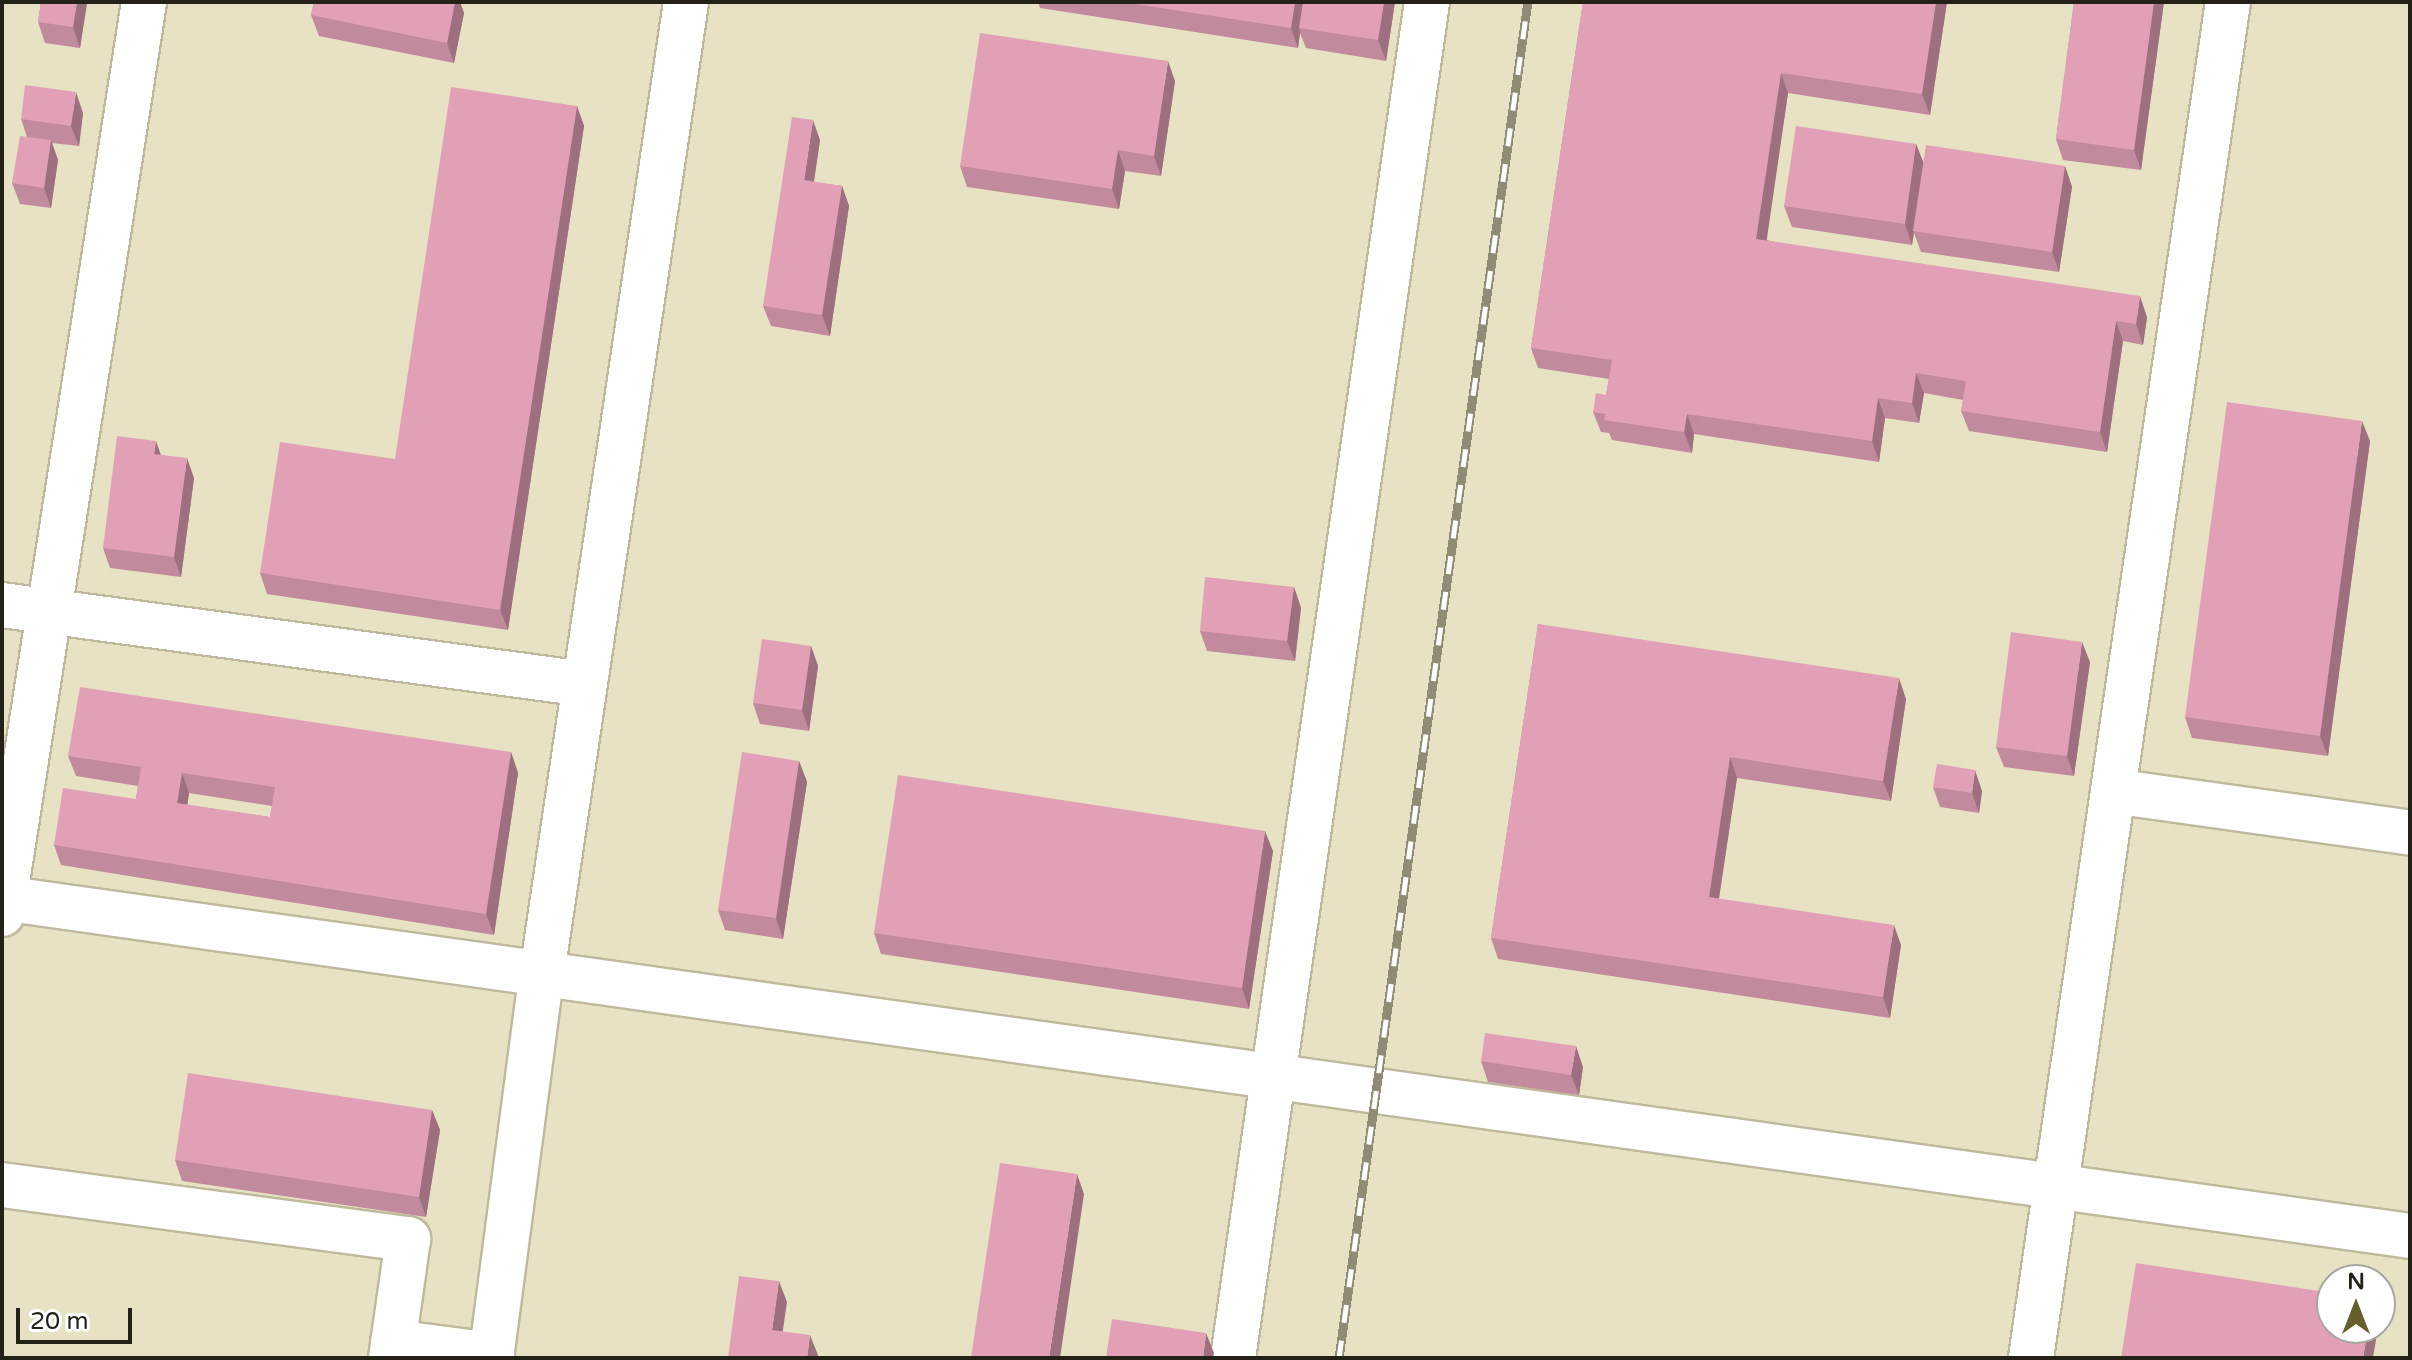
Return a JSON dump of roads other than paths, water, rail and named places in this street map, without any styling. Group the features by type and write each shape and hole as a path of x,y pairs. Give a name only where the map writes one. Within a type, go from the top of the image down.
{"lane":[{"path":"144,2 3,903 542,973 2410,1236"},
{"path":"2,1185 408,1239 392,1350 492,1356 542,973 686,2"},
{"path":"1233,1358 1427,2"},
{"path":"2031,1358 2228,2"},
{"path":"2,605 585,684"},
{"path":"2113,791 2410,833"}],"railway":[{"path":"1339,1358 1528,2"}]}
